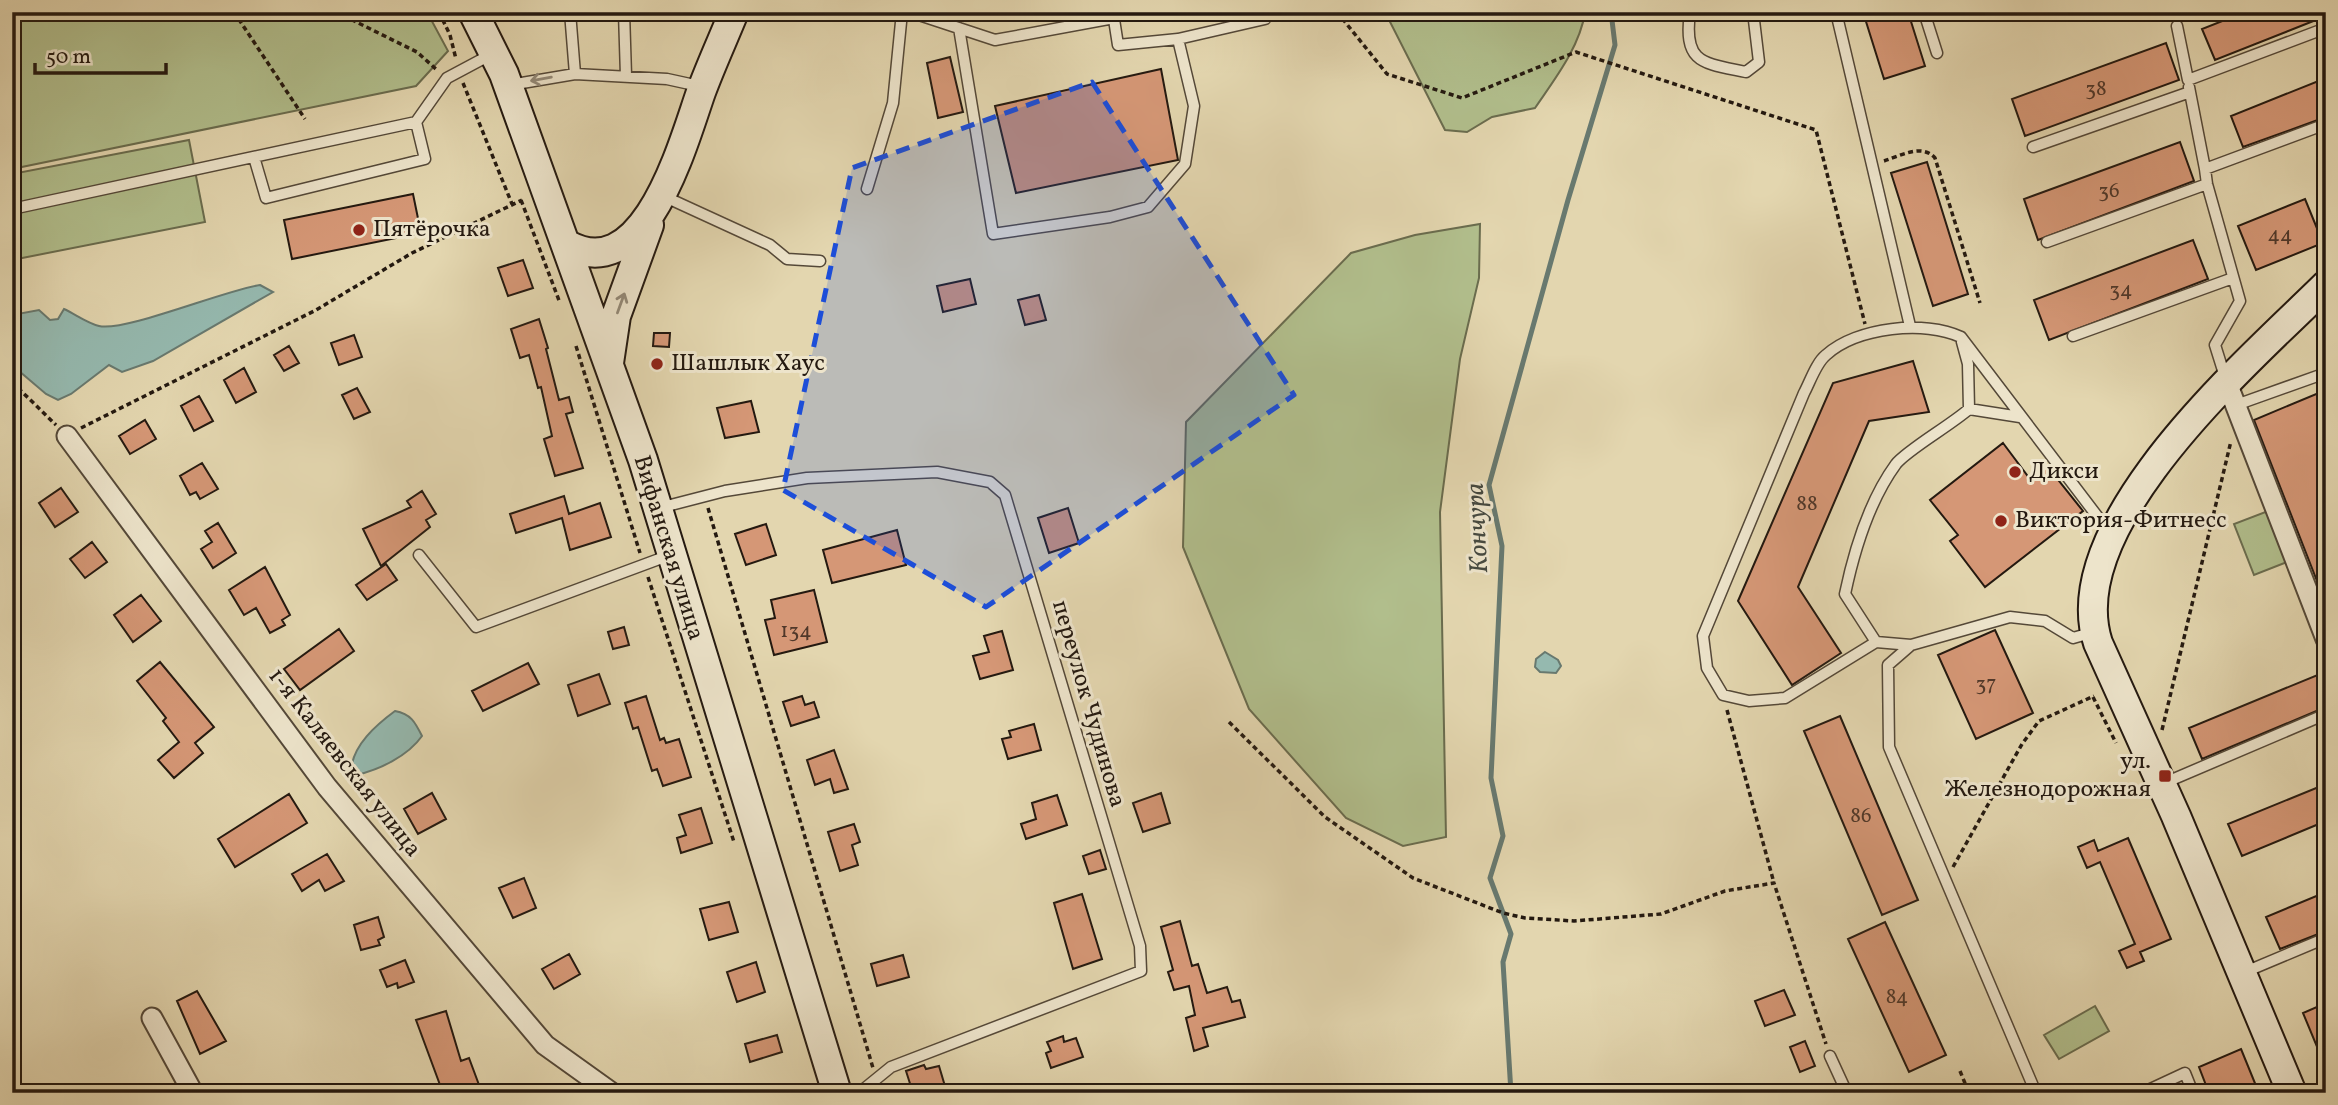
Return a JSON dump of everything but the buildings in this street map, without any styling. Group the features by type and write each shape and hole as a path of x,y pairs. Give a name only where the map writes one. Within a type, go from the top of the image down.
{"main road":[{"name":"Вифанская улица","path":"473,12 508,85 568,245 608,369 658,508 670,555 837,1093"},
{"path":"608,369 616,316 734,12"},
{"path":"568,245 585,254 609,252 629,241 659,200"},
{"path":"2292,1093 2094,632 2094,593 2110,533 2169,448 2197,412 2232,394 2326,285"}],"street":[{"path":"2232,394 2326,639"},
{"name":"1-я Каляевская улица","path":"67,436 327,787 545,1045 612,1093"},
{"path":"152,1018 193,1093"}],"lane":[{"path":"570,12 575,74"},
{"path":"624,12 626,76"},
{"path":"867,189 893,103 902,12"},
{"path":"910,12 995,40 1113,15 1118,45 1178,39 1264,16"},
{"path":"1690,12 1688,41 1695,56 1703,64 1746,72 1756,68 1759,62 1753,12"},
{"path":"1836,12 1910,326"},
{"path":"1924,12 1937,53"},
{"path":"2177,26 2207,184 2239,301 2214,345 2232,394 2323,374 2326,381"},
{"path":"959,28 993,234 1110,216 1147,207 1185,164 1194,106 1178,39"},
{"path":"2188,80 2326,28"},
{"path":"12,209 416,122 447,78 494,53"},
{"path":"508,85 575,74 667,79 703,87"},
{"path":"2033,147 2190,92"},
{"path":"254,157 266,198 425,159 416,122"},
{"path":"2206,169 2326,124"},
{"path":"2047,242 2207,184"},
{"path":"659,200 770,245 787,259 820,261"},
{"path":"2073,336 2233,278"},
{"path":"2094,632 2073,638 2045,621 2010,617 1911,645 1876,642 1785,698 1749,702 1723,695 1707,668 1703,636 1804,393 1824,356 1849,341 1868,336 1910,326 1937,328 1961,337 2110,533"},
{"path":"1961,337 1968,364 1969,409"},
{"path":"1876,642 1844,594 1852,560 1866,523 1897,463 1969,409 2020,417"},
{"name":"переулок Чудинова","path":"658,508 704,496 807,478 937,472 990,482 1005,495 1140,946 1141,971 891,1067 859,1093"},
{"path":"419,555 476,627 670,555"},
{"path":"1911,645 1888,665 1889,747 2036,1093"},
{"path":"2161,784 2326,713"},
{"path":"2242,973 2326,938"},
{"path":"1830,1056 1847,1093"},
{"path":"2142,1093 2185,1073 2193,1093"}],"path":[{"path":"234,12 305,119"},
{"path":"336,12 417,52 447,78"},
{"path":"439,12 450,35 459,72 512,204"},
{"path":"1264,16 1304,12"},
{"path":"1337,12 1387,74 1462,97 1576,52 1816,130 1868,336"},
{"path":"1872,165 1920,150 1932,155 1980,303"},
{"path":"12,382 67,436 316,310 412,253 522,200 563,310"},
{"path":"573,335 739,855"},
{"path":"704,496 876,1079"},
{"path":"1945,881 2022,744 2039,721 2117,686"},
{"path":"1723,695 1774,883 1809,998 1830,1056"},
{"path":"1229,722 1325,817 1413,878 1503,913 1525,918 1574,921 1661,914 1725,891 1774,883"},
{"path":"1960,1070 1969,1093"}],"highlighted area":[{"path":"1092,82 1294,395 986,607 783,490 852,168"}],"green space":[{"path":"12,12 427,12 448,51 416,86 12,169"},
{"path":"1385,12 1585,12 1572,50 1535,108 1492,117 1467,132 1445,130"},
{"path":"189,140 205,222 12,260 12,174"},
{"path":"1480,224 1479,278 1460,359 1440,512 1446,837 1403,846 1346,818 1249,709 1183,547 1186,422 1351,253 1415,235"},
{"path":"2268,511 2287,562 2254,575 2234,524"},
{"path":"2095,1006 2109,1031 2059,1059 2044,1035"}],"water":[{"path":"260,285 273,292 153,361 122,372 109,365 71,394 58,400 46,394 12,365 12,315 39,310 50,320 58,319 64,309 95,325 112,326"},
{"path":"1545,652 1558,660 1561,666 1556,673 1540,672 1535,667 1536,659"},
{"path":"395,711 412,719 422,736 409,750 392,761 356,775 351,770 356,752 373,729"}],"waterway":[{"name":"Кончура","path":"1511,1093 1503,962 1511,934 1490,878 1503,836 1491,778 1502,546 1489,485 1568,200 1615,45 1611,12"},
{"path":"12,950 18,968 12,1070"}],"place":[{"name":"Пятёрочка","path":"359,230"},
{"name":"Шашлык Хаус","path":"657,364"},
{"name":"Дикси","path":"2015,472"},
{"name":"Виктория-Фитнесс","path":"2001,521"},
{"name":"ул. Железнодорожная","path":"2165,776"}]}
